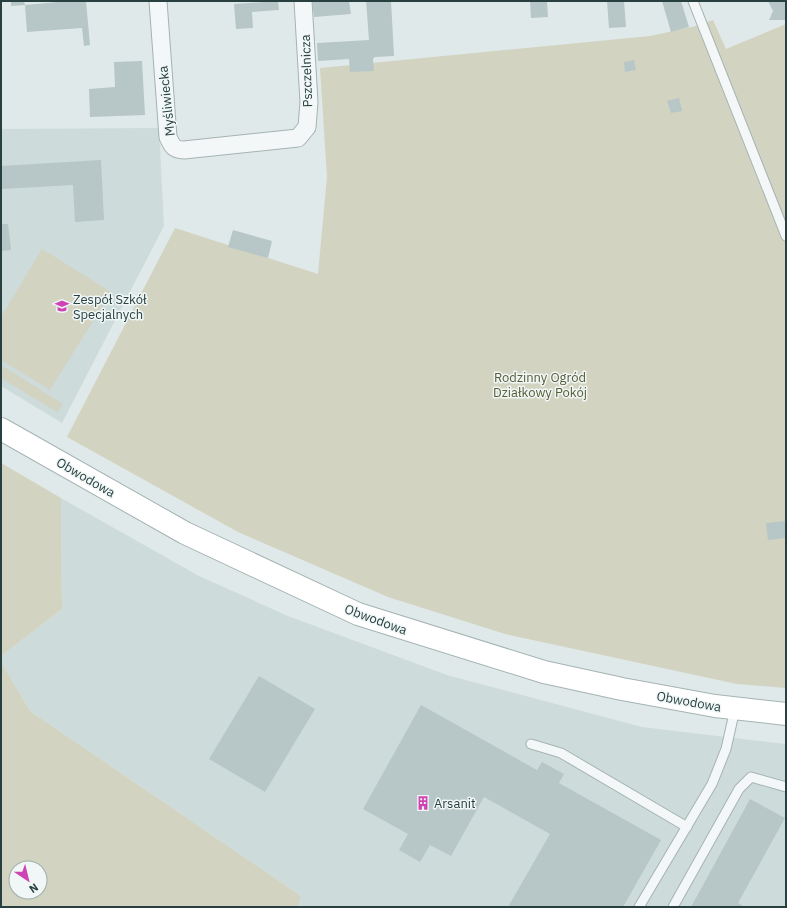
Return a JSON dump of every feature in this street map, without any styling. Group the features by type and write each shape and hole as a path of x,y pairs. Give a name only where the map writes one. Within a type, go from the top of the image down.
{"street":[{"name":"Myśliwiecka","path":"158,1 168,137 172,146 177,150 184,150 298,138"},
{"name":"Pszczelnicza","path":"298,138 307,127 310,102 303,1"},
{"name":"Obwodowa","path":"1,429 185,533 358,614 544,672 622,689 735,708 786,714"}],"lane":[{"path":"693,1 786,236"},
{"path":"640,907 712,784 726,749 735,708"},
{"path":"531,744 561,753 687,827"},
{"path":"673,907 739,788 751,777 786,787"}],"shaded area":[{"name":"Zespół Szkół Specjalnych","path":"159,128 164,226 62,423 1,386 1,129"},
{"path":"61,498 199,576 288,616 447,675 642,727 786,744 786,907 298,907 301,896 30,711 1,662 1,656 62,609"}],"green space":[{"name":"Rodzinny Ogród Działkowy Pokój","path":"713,20 726,49 786,24 786,688 737,684 505,634 388,597 238,532 67,437 175,228 318,274 327,177 320,68 650,36 696,26"},
{"path":"42,249 111,292 50,390 1,360 1,317"},
{"path":"1,365 63,404 57,412 1,378"},
{"path":"1,463 61,498 62,609 1,656"},
{"path":"1,662 30,711 301,896 298,907 1,907"}],"building":[{"path":"11,1 24,1 25,5 11,6"},
{"path":"86,1 90,45 84,46 82,28 27,32 25,5"},
{"path":"278,1 279,10 252,12 253,28 236,29 234,4"},
{"path":"312,1 349,1 351,14 314,17"},
{"path":"366,1 391,1 394,56 375,57 373,59 374,71 350,72 349,59 318,61 317,43 369,40"},
{"path":"530,1 547,1 548,17 531,18"},
{"path":"607,1 624,1 626,27 609,28"},
{"path":"662,1 681,1 689,27 671,32"},
{"path":"768,1 786,1 786,20 769,20 773,11"},
{"path":"634,60 636,70 625,72 624,62"},
{"path":"142,61 145,115 90,117 89,89 115,87 114,62"},
{"path":"679,98 682,111 671,113 667,101"},
{"path":"101,160 104,220 75,222 73,185 1,189 1,166"},
{"path":"1,224 8,224 11,250 1,251"},
{"path":"233,230 272,241 268,258 228,247"},
{"path":"786,521 786,538 768,540 766,523"},
{"path":"259,676 315,709 265,792 209,759"},
{"name":"Arsanit","path":"421,705 537,770 542,762 564,774 559,783 661,840 623,907 508,907 550,834 484,797 451,856 430,845 420,862 399,850 408,834 363,809"},
{"path":"750,799 785,818 738,903 745,907 691,907"}],"place":[{"name":"Zespół Szkół Specjalnych","path":"62,306"},
{"name":"Arsanit","path":"423,803"}]}
